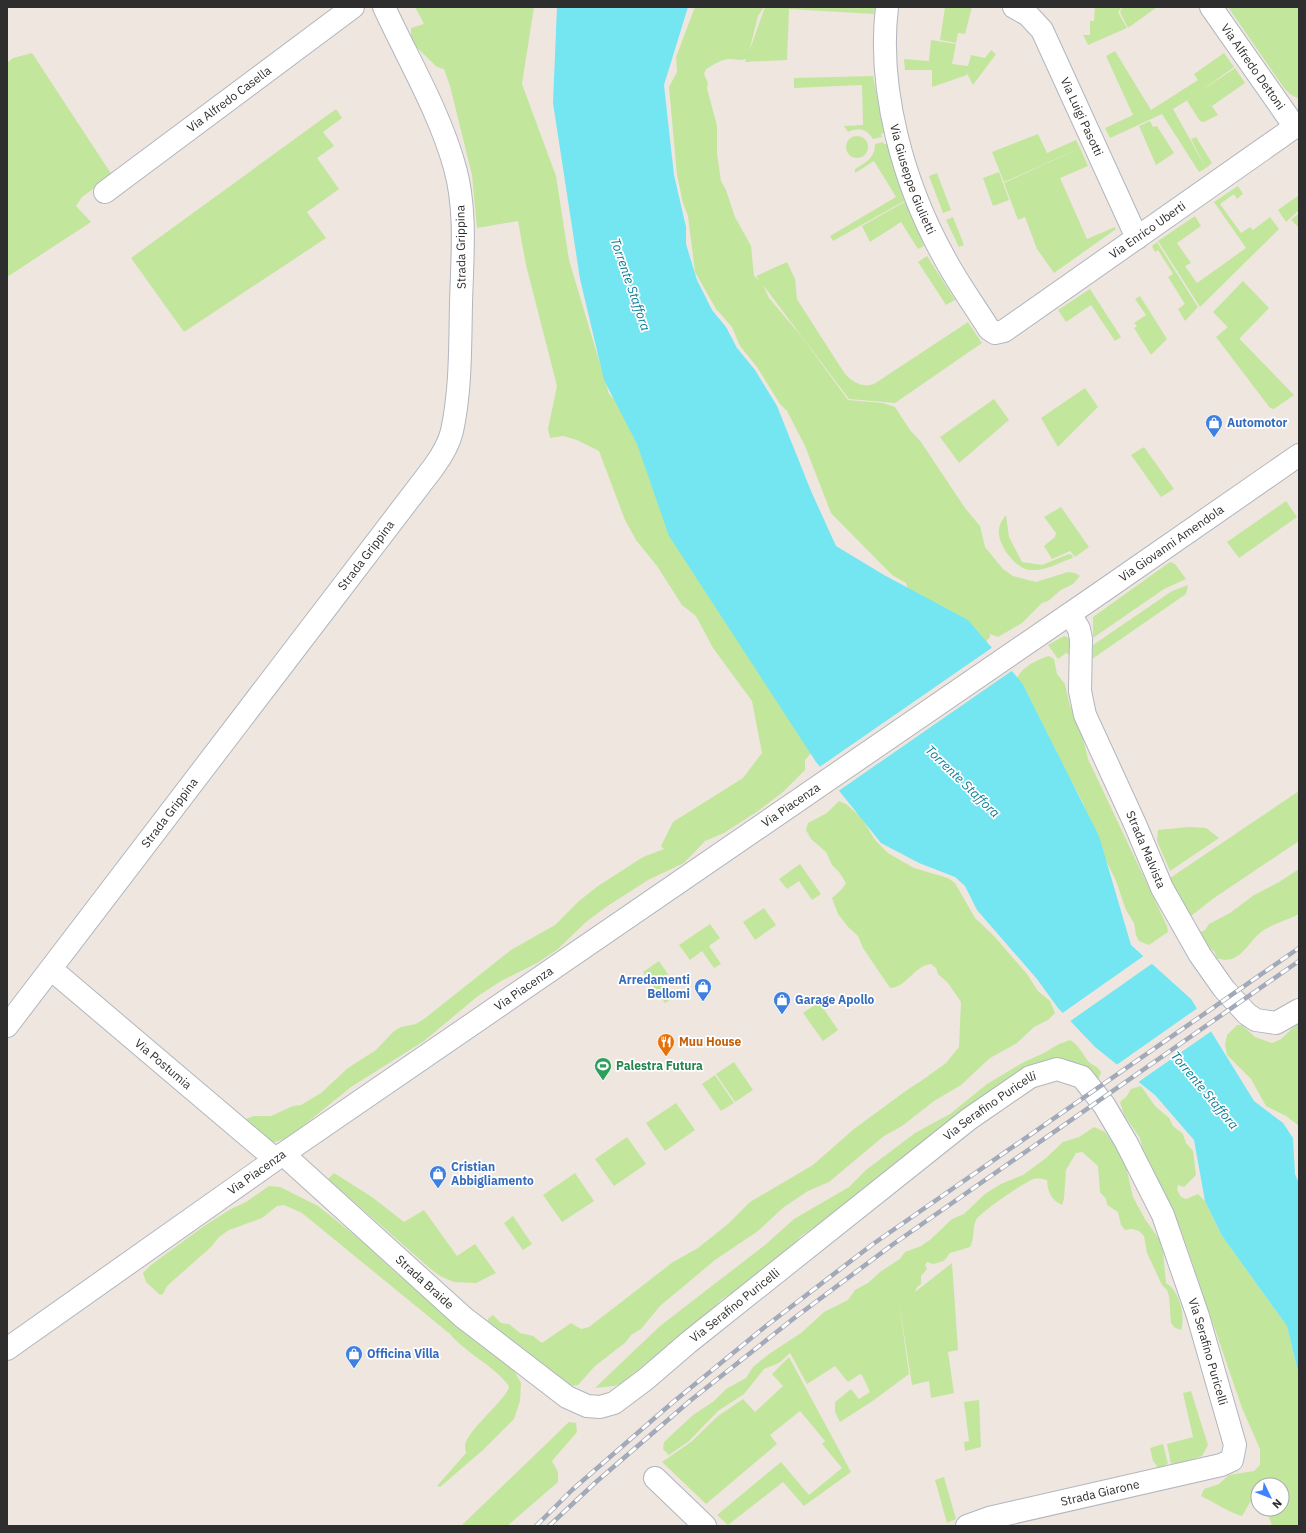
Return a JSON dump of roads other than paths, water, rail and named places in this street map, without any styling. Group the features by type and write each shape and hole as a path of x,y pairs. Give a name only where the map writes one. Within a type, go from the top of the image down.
{"street":[{"name":"Via Alfredo Casella","path":"105,192 353,7"},
{"name":"Strada Grippina","path":"7,1026 441,457 452,432 459,381 463,248 460,201 455,169 444,135 384,7"},
{"name":"Via Giuseppe Giulietti","path":"887,7 884,26 884,68 891,112 903,159 923,215 941,252 989,329 995,333"},
{"name":"Via Alfredo Dettoni","path":"1211,7 1297,125"},
{"name":"Via Luigi Pasotti","path":"1025,10 1042,30 1137,238"},
{"name":"Via Enrico Uberti","path":"995,333 1004,331 1297,125"},
{"name":"Via Giovanni Amendola","path":"1044,631 1299,455"},
{"name":"Strada Malvista","path":"1070,614 1079,629 1081,639 1080,691 1085,715 1173,909 1200,955 1234,1002 1247,1014 1256,1020 1276,1022 1299,1010"},
{"name":"Via Piacenza","path":"7,1349 279,1157 1044,631"},
{"name":"Via Postumia","path":"51,969 279,1157"},
{"name":"Via Serafino Puricelli","path":"575,1401 587,1406 600,1407 614,1403 969,1119 1030,1077 1057,1069 1082,1077 1104,1105 1126,1142 1163,1215 1198,1316 1235,1444 1232,1460"},
{"name":"Strada Braide","path":"279,1157 463,1317 552,1386 575,1401"},
{"name":"Strada Giarone","path":"967,1526 989,1518 1221,1465 1232,1460"},
{"path":"655,1478 705,1526"}],"water":[{"name":"Torrente Staffora","path":"557,7 688,7 664,85 674,175 686,227 686,244 697,280 712,310 726,327 737,348 755,370 777,406 811,491 836,546 884,575 968,620 1022,683 1099,836 1131,945 1191,999 1254,1101 1283,1123 1293,1138 1295,1174 1299,1183 1299,1376 1287,1326 1222,1236 1205,1201 1194,1140 1155,1095 1095,1047 1058,1008 1037,979 977,910 965,886 955,877 919,863 881,843 816,762 669,536 637,444 604,380 580,279 553,103"}],"railway":[{"path":"536,1526 572,1490 672,1403 766,1326 873,1244 1299,948"},
{"path":"549,1526 596,1482 691,1400 793,1319 892,1245 1299,961"}],"place":[{"name":"Automotor","path":"1214,438"},
{"name":"Arredamenti Bellomi","path":"703,1002"},
{"name":"Garage Apollo","path":"782,1015"},
{"name":"Muu House","path":"666,1057"},
{"name":"Palestra Futura","path":"603,1081"},
{"name":"Cristian Abbigliamento","path":"438,1189"},
{"name":"Officina Villa","path":"354,1369"}]}
